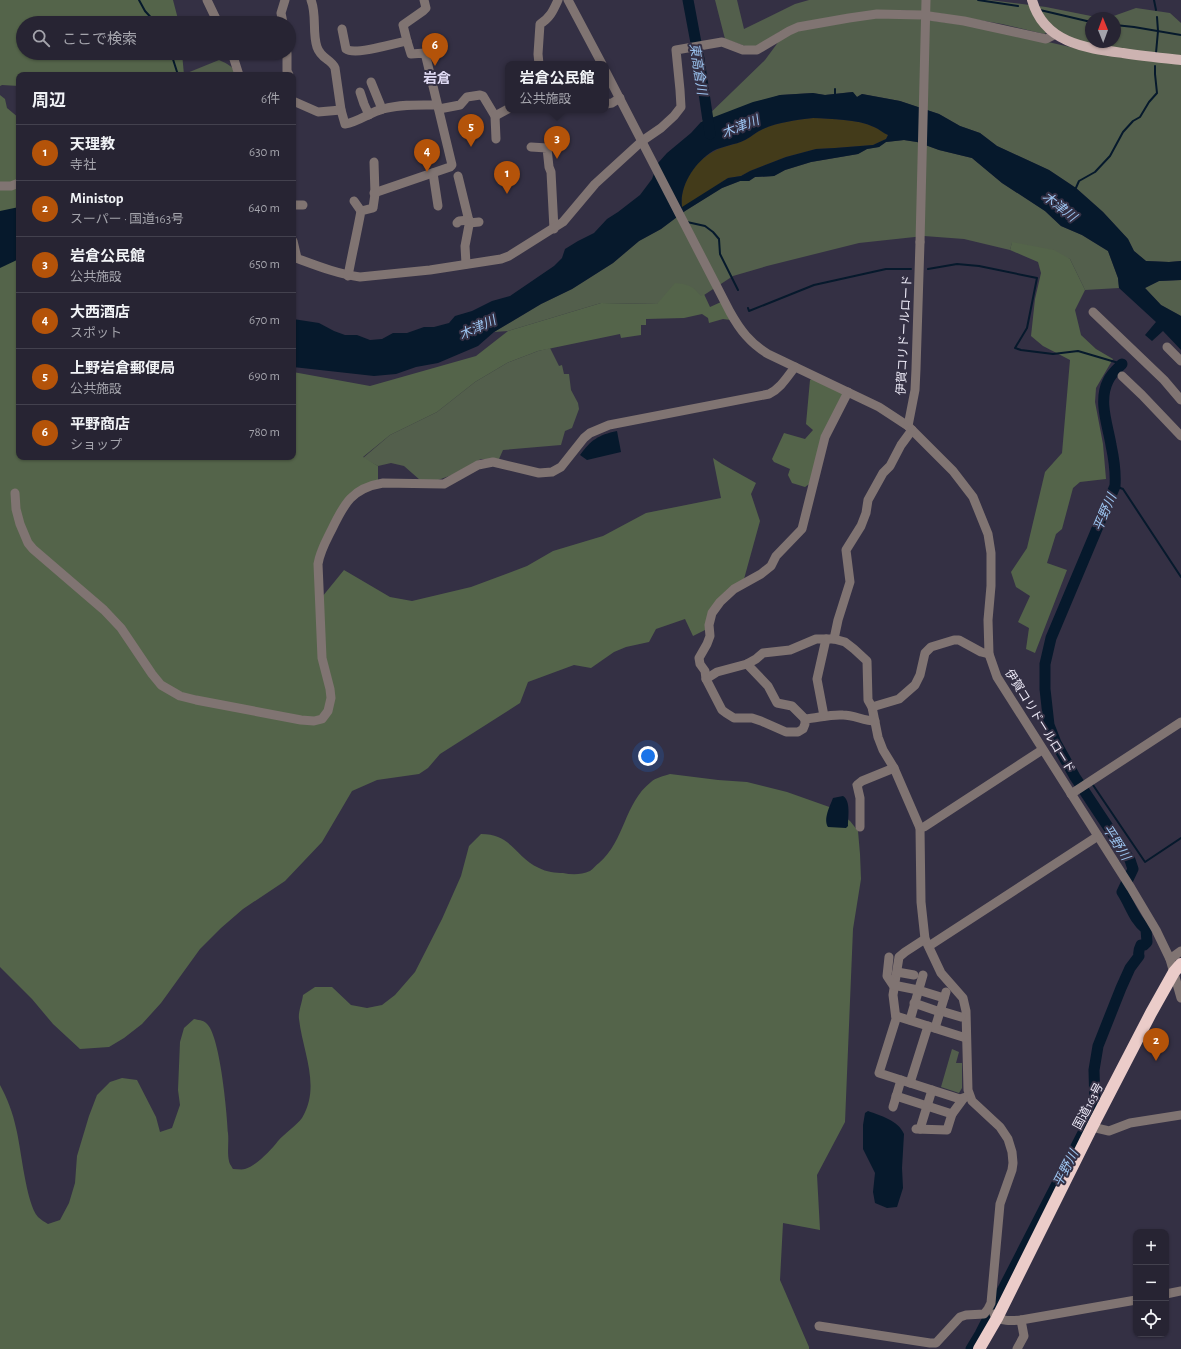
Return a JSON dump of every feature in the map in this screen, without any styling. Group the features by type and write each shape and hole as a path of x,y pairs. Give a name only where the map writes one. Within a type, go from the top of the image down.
{"highway":[{"name":"国道163号","path":"979,1349 987,1343 993,1313 1092,1127 1179,969"}],"main road":[{"path":"1032,0 1038,15 1046,26 1066,40 1086,47 1181,60"}],"street":[{"path":"207,0 215,16"},
{"path":"282,16 281,13 285,0"},
{"path":"311,0 314,7 316,44 322,56 334,65 340,110 345,124 354,123 369,114 382,109 401,106 438,107 460,105 467,97 480,95 485,98 495,116 496,139"},
{"path":"374,193 452,165 425,53 411,54 403,25 426,8 424,0"},
{"path":"539,61 540,24 548,19 552,14 558,0"},
{"path":"568,0 600,61"},
{"name":"伊賀コリドールロード","path":"926,0 916,370 910,428 954,471 973,497 988,534 991,553 991,586 988,620 989,654 997,678 1042,750 1074,793 1098,836 1156,930 1170,959 1179,969 1181,998"},
{"path":"296,258 348,276 368,277 466,264 488,256 501,259 508,256 554,229 569,216 595,184 674,116 681,107 676,50 679,49 722,42 743,50 757,50 798,27 877,14 922,15 964,21 1046,39 1054,33"},
{"path":"342,29 346,49 348,50 360,51 407,41"},
{"path":"234,60 238,72"},
{"path":"287,60 288,72"},
{"path":"609,78 730,312 743,334 755,346 768,354 879,407 910,428 890,466 883,473 868,500 861,526 846,550 850,582 817,679 824,716"},
{"path":"371,82 382,109"},
{"path":"360,92 369,114"},
{"path":"609,104 620,98"},
{"path":"296,102 318,112 340,110"},
{"path":"495,116 505,110"},
{"path":"531,147 547,148 551,172 554,229"},
{"path":"361,211 373,208 374,162"},
{"path":"433,173 438,206"},
{"path":"458,176 469,222 465,246 466,264"},
{"path":"0,186 11,186 16,184"},
{"path":"348,276 361,211 354,201"},
{"path":"296,205 303,205"},
{"path":"457,222 479,222"},
{"path":"1093,312 1164,380 1181,400"},
{"path":"1167,347 1181,361"},
{"path":"15,492 15,503 18,518 28,543 44,560 104,610 121,628 156,680 166,689 180,696 196,700 301,720 318,720 325,716 328,711 331,698 322,658 318,564 325,542 343,507 354,495 374,485 382,483 444,484 478,465 489,463 498,463 539,473 552,472 561,467 584,438 595,430 609,425 769,394 782,384 795,367"},
{"path":"1122,376 1181,436"},
{"path":"747,664 768,686 777,703 792,706 804,719 805,724 803,729 798,732 789,732 752,718 734,718 722,710 706,679 705,671 700,664 699,658 710,636 709,625 712,613 720,602 734,589 761,574 770,566 776,556 802,530 825,437 848,392"},
{"path":"706,679 717,672 747,664 763,653 790,650 816,639 830,639 845,642 867,660 868,700 872,707 878,736 883,750 894,768 920,828 921,902 927,942 941,973 962,998 966,1011 968,1090 966,1097 952,1114 946,1130 918,1129 932,1090"},
{"path":"872,707 899,699 915,685 920,675 925,653 932,647 954,640 959,640 981,652 989,654"},
{"path":"804,719 845,714 875,722"},
{"path":"1074,793 1181,722"},
{"path":"920,828 924,827 1042,750"},
{"path":"860,827 860,798 856,785 862,781 894,768"},
{"path":"993,1313 991,1303 1000,1204 1012,1170 1012,1152 1008,1139 1000,1127 966,1097 932,1090 879,1073 896,1016 893,1000 894,986 900,956 927,942 1098,836"},
{"path":"1170,959 1181,951"},
{"path":"889,957 887,976 894,986 946,995 940,1011 906,1081 896,1096 893,1107"},
{"path":"897,972 914,976"},
{"path":"910,1020 923,975"},
{"path":"914,1003 961,1017"},
{"path":"896,1016 966,1038"},
{"path":"896,1096 952,1114"},
{"path":"1092,1127 1109,1131 1130,1124 1181,1115"},
{"path":"1169,1293 1181,1291"},
{"path":"819,1326 936,1343 960,1317 966,1315 993,1313 1006,1321 1021,1320 1133,1301"},
{"path":"1017,1349 1024,1336 1021,1320"}],"green space":[{"path":"0,0 173,0 177,16 16,16 16,60 183,60 184,72 16,72 16,86 0,86"},
{"path":"715,0 737,0 744,29 795,4 809,0 989,0 1046,7 1085,15 1085,43 1064,35 1054,29 1044,34 1002,24 937,13 898,10 796,24 779,32 758,46 745,46 725,39"},
{"path":"1136,8 1170,13 1181,23 1181,57 1116,48 1121,48 1121,13"},
{"path":"875,17 904,17 981,27 1079,49 1181,63 1181,261 1146,261 1134,251 1128,239 1103,212 1076,188 1049,170 997,146 980,133 960,126 939,114 900,101 862,94 857,97 852,92 825,95 812,93 780,95 701,122 765,60 779,41 789,34 809,28"},
{"path":"219,60 230,66 234,72 189,72"},
{"path":"0,95 5,99 7,108 16,116 16,460 296,460 296,373 370,386 476,356 508,331 601,303 657,304 675,283 690,286 701,296 704,294 710,307 721,302 731,320 723,319 709,323 708,318 702,314 684,318 646,319 646,325 641,325 641,335 621,338 620,334 538,351 507,363 475,382 437,412 390,435 363,457 378,466 378,480 349,495 317,551 322,597 344,570 390,597 412,601 471,587 527,566 553,551 603,536 646,513 721,498 713,458 756,483 751,494 760,521 744,579 732,587 707,629 693,636 685,619 656,629 649,642 626,647 614,652 591,668 574,665 528,682 520,703 440,754 428,768 419,774 377,780 352,791 322,842 285,881 243,909 221,928 200,949 161,1003 142,1024 109,1047 80,1049 53,1024 32,999 0,967"},
{"path":"904,140 917,142 939,150 972,158 1002,183 1045,211 1061,226 1082,235 1108,251 1118,278 1119,288 1085,290 1070,259 1012,243 1010,250 964,239 924,236 859,243 767,266 733,276 701,297 697,292 657,304 601,303 508,331 494,332 541,304 572,289 613,263 639,241 661,229 685,211 722,188 740,181 749,181 755,177 774,176 785,170 811,162 858,154 867,149 879,147 886,142"},
{"path":"1012,242 1054,250 1070,259 1085,290 1075,310 1081,335 1096,349 1113,359 1096,388 1095,402 1103,444 1106,479 1080,482 1073,488 1062,529 1056,534 1047,563 1067,570 1035,653 1026,649 1029,628 1018,622 1030,596 1016,587 1011,572 1027,548 1045,472 1062,453 1070,360 1043,346 1031,336 1035,299 1041,273 1038,262 1010,250"},
{"path":"1181,280 1181,316 1161,305 1145,288 1159,281"},
{"path":"550,348 559,366 562,365 564,374 569,374 571,390 578,403 579,409 572,428 565,431 561,445 503,450 499,459 481,459 452,475 438,480 420,480 404,466 391,463 378,466 363,458 390,435 437,412 475,382 507,363"},
{"path":"814,378 843,392 812,482 805,487 792,483 788,475 790,469 774,462 772,459 784,433 805,439 813,430 806,424 810,380"},
{"path":"670,774 747,782 787,792 835,809 850,821 858,831 861,879 853,929 845,1122 817,1175 820,1230 783,1223 780,1280 809,1349 0,1349 0,1085 10,1106 15,1122 30,1200 38,1217 48,1224 60,1220 69,1203 75,1183 77,1156 89,1116 97,1095 110,1082 122,1078 137,1080 156,1117 160,1132 172,1128 180,1105 178,1090 180,1042 184,1028 194,1019 202,1021 206,1023 211,1030 219,1057 226,1109 229,1162 233,1169 244,1169 254,1165 300,1121 307,1106 310,1094 309,1069 299,1016 303,995 315,987 332,987 351,1005 367,1008 382,1005 395,995 415,972 442,919 461,876 469,846 481,834 491,835 507,842 524,858 539,868 554,872 573,874 587,872 608,854 620,833 635,800 642,791 655,779"},
{"path":"952,1049 959,1052 956,1063 962,1063 962,1088 959,1093 941,1087"}],"sand":[{"path":"813,118 860,122 876,128 888,135 886,139 873,145 816,149 786,157 741,176 728,178 682,208 685,183 694,168 706,156 720,148 745,140 760,130 788,122"}],"water":[{"name":"木津川","path":"853,92 857,97 862,94 900,101 939,114 960,126 980,133 997,146 1049,170 1076,188 1103,212 1128,239 1134,251 1146,261 1181,261 1181,280 1159,281 1145,288 1161,305 1181,316 1181,350 1163,331 1152,341 1145,335 1156,322 1119,288 1118,278 1108,251 1082,235 1061,226 1045,211 1002,183 972,158 939,150 917,142 904,140 886,142 879,147 867,149 858,154 811,162 785,170 774,176 755,177 749,181 740,181 722,188 685,211 661,229 639,241 613,263 572,289 541,304 494,332 478,346 438,363 416,367 396,374 374,376 296,367 296,319 319,323 345,335 357,335 370,340 382,339 393,333 407,333 424,327 434,327 449,323 455,316 472,311 492,301 510,296 554,266 562,258 565,249 594,233 607,219 640,195 652,179 658,163 701,122 753,102 780,95 813,93 825,95","holes":["813,118 844,120 867,124 888,135 886,139 873,145 816,149 786,157 741,176 728,178 682,207 683,191 690,175 700,161 713,151 741,142 760,130 775,125"]},
{"path":"16,208 16,260 0,268 0,211"},
{"path":"617,431 621,452 587,460 580,455 588,445 600,436"},
{"path":"843,796 846,798 848,805 848,826 846,828 828,827 826,820 833,798"},
{"path":"868,1111 884,1117 898,1125 904,1134 902,1168 903,1188 897,1207 887,1208 875,1203 873,1192 875,1173 863,1149 863,1125 865,1113"}],"waterway":[{"path":"139,0 150,16"},
{"name":"東高倉川","path":"688,0 699,59 710,134"},
{"path":"978,0 1018,6"},
{"path":"1154,0 1156,10"},
{"path":"1040,10 1085,21"},
{"path":"1156,53 1158,31 1157,17"},
{"path":"1121,26 1181,35"},
{"path":"173,60 177,72"},
{"path":"1075,190 1079,181 1095,172 1110,156 1123,132 1133,121 1140,117 1149,102 1157,93 1155,66"},
{"path":"835,89 835,96"},
{"path":"687,222 705,226 719,239 720,254 738,290"},
{"path":"928,269 957,264 979,266 1037,278 1027,328 1015,348 1053,354 1078,351 1122,364"},
{"path":"748,308 749,311 814,285 886,269 911,269"},
{"name":"平野川","path":"971,1349 1087,1125 1095,1106 1094,1070 1098,1046 1130,968 1139,956 1141,945 1144,945 1147,942 1146,929 1135,917 1122,892 1133,869 1130,860 1075,777 1056,743 1049,725 1045,689 1045,664 1051,638 1115,486 1114,466 1105,413 1104,397 1109,378 1122,364"},
{"path":"1115,486 1123,489 1181,577"},
{"path":"1093,785 1145,862 1181,838"}],"place":[{"name":"平野商店","path":"435,66"},
{"name":"上野岩倉郵便局","path":"471,147"},
{"name":"岩倉公民館","path":"557,159"},
{"name":"大西酒店","path":"427,172"},
{"name":"天理教","path":"507,194"},
{"name":"Ministop","path":"1156,1061"}],"district":[{"name":"岩倉","path":"437,78"}]}
